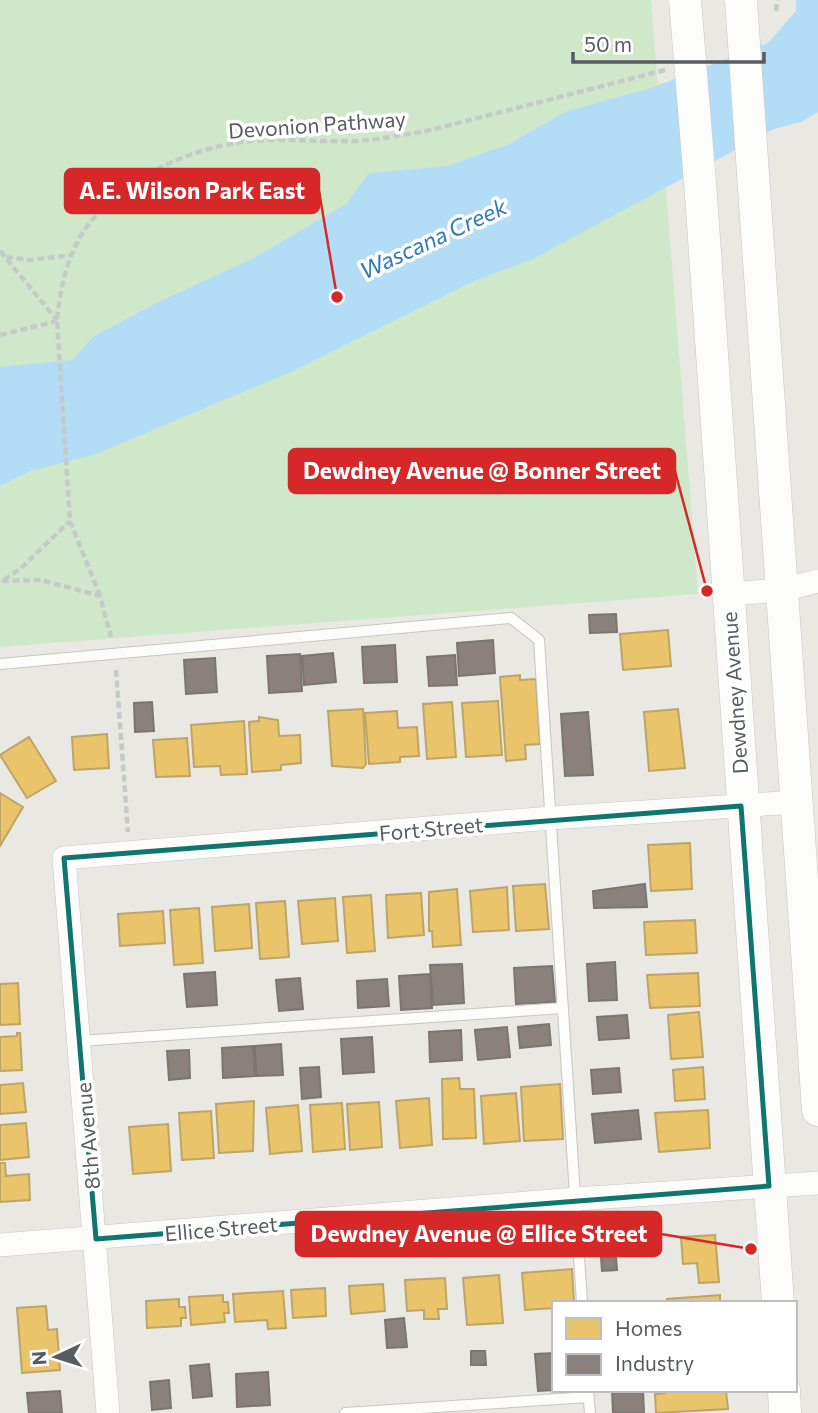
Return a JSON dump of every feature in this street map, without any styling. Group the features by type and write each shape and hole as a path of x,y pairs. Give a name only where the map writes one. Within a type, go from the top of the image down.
{"main road":[{"name":"Dewdney Avenue","path":"685,0 778,1301"},
{"path":"741,0 818,1110"},
{"path":"784,1392 785,1413"}],"street":[{"path":"728,594 783,590 818,581"},
{"name":"Fort Street","path":"64,858 551,818 798,802"},
{"name":"8th Avenue","path":"64,858 108,1413"},
{"name":"Ellice Street","path":"0,1245 576,1199 818,1183"}],"lane":[{"path":"0,664 511,618 539,640 582,1301"},
{"path":"80,1041 563,1008"},
{"path":"345,1413 588,1394 590,1413"}],"path":[{"path":"776,11 777,0"},
{"name":"Devonion Pathway","path":"130,853 115,654 100,596 71,521 67,481 57,321 60,292 72,255 83,233 104,209 152,172 223,146 282,139 350,141 388,138 665,70"},
{"path":"0,251 57,321 0,335"},
{"path":"5,257 30,260 72,255"},
{"path":"1,582 22,568 71,521"},
{"path":"1,582 41,580 100,596"}],"highlighted area":[{"path":"741,806 769,1186 96,1239 64,858"}],"green space":[{"path":"0,0 651,0 698,594 0,647"}],"water":[{"name":"Wascana Creek","path":"796,0 818,0 818,112 801,122 774,129 533,259 474,281 293,371 96,454 30,471 0,486 0,367 72,360 93,337 156,303 254,258 346,204 369,173 448,166 509,144 567,111 651,88 768,43 796,11"}],"building: Homes":[{"path":"668,630 671,666 623,670 620,634"},
{"path":"520,675 520,680 536,679 540,744 525,745 526,759 506,761 500,677"},
{"path":"498,701 502,755 466,757 462,703"},
{"path":"452,702 456,757 427,759 423,704"},
{"path":"363,709 366,764 363,768 332,766 328,711"},
{"path":"678,709 685,768 649,771 644,712"},
{"path":"397,711 398,728 417,727 419,756 400,757 400,762 369,764 365,713"},
{"path":"259,717 278,720 279,736 300,735 301,763 281,765 281,770 252,772 249,722 259,721"},
{"path":"244,721 247,774 221,775 220,766 194,767 191,725"},
{"path":"107,734 109,768 74,770 72,737"},
{"path":"29,737 56,781 27,798 0,755"},
{"path":"187,738 190,776 156,777 153,740"},
{"path":"0,793 23,807 0,846"},
{"path":"690,843 692,889 651,891 648,845"},
{"path":"545,884 549,929 516,931 513,886"},
{"path":"507,887 509,930 473,932 470,891"},
{"path":"457,889 461,945 433,947 432,931 429,931 429,892"},
{"path":"421,893 424,935 388,938 386,895"},
{"path":"371,895 375,951 347,953 343,897"},
{"path":"335,898 338,941 302,944 298,901"},
{"path":"285,901 289,957 260,959 256,903"},
{"path":"249,904 252,948 215,951 212,907"},
{"path":"199,908 203,963 174,965 170,910"},
{"path":"163,911 165,943 120,946 118,914"},
{"path":"695,920 697,953 646,955 644,922"},
{"path":"698,973 700,1006 650,1008 647,975"},
{"path":"18,983 20,1024 0,1025 0,984"},
{"path":"699,1012 703,1057 671,1059 668,1015"},
{"path":"17,1033 20,1033 22,1070 0,1071 0,1037 17,1036"},
{"path":"703,1067 705,1099 675,1101 673,1070"},
{"path":"459,1078 460,1089 474,1089 476,1138 443,1139 442,1079"},
{"path":"23,1083 26,1112 0,1114 0,1085"},
{"path":"560,1084 563,1139 524,1141 521,1087"},
{"path":"516,1093 520,1141 484,1144 481,1096"},
{"path":"429,1098 432,1145 400,1148 396,1101"},
{"path":"254,1101 253,1151 219,1153 216,1104"},
{"path":"379,1102 382,1147 350,1150 347,1104"},
{"path":"342,1103 345,1149 313,1152 310,1105"},
{"path":"298,1105 302,1151 270,1154 266,1108"},
{"path":"708,1110 710,1148 659,1152 655,1113"},
{"path":"211,1111 214,1158 182,1160 179,1113"},
{"path":"26,1123 29,1157 0,1160 0,1125"},
{"path":"168,1124 171,1171 133,1174 129,1127"},
{"path":"0,1163 5,1163 6,1176 29,1174 30,1200 0,1202"},
{"path":"715,1235 719,1282 699,1283 697,1263 683,1264 681,1237"},
{"path":"572,1269 574,1301 552,1301 552,1308 525,1310 522,1273"},
{"path":"499,1275 503,1323 467,1325 463,1278"},
{"path":"445,1278 447,1309 438,1309 439,1319 424,1319 424,1310 407,1311 405,1280"},
{"path":"383,1284 385,1311 351,1314 349,1286"},
{"path":"325,1288 326,1316 293,1318 291,1290"},
{"path":"283,1291 286,1328 268,1329 267,1320 235,1322 233,1294"},
{"path":"223,1295 223,1302 228,1302 229,1313 224,1313 225,1322 191,1325 189,1297"},
{"path":"720,1295 720,1301 667,1299"},
{"path":"179,1299 179,1307 185,1307 186,1318 181,1318 181,1326 147,1328 146,1301"},
{"path":"46,1306 48,1330 57,1329 60,1370 22,1373 17,1308"},
{"path":"726,1392 728,1409 656,1413 655,1394"}],"building: Industry":[{"path":"616,614 617,632 590,633 589,615"},
{"path":"493,640 495,673 459,676 457,643"},
{"path":"395,645 397,682 364,683 362,647"},
{"path":"333,653 336,682 304,685 302,656"},
{"path":"300,654 302,691 269,693 267,656"},
{"path":"455,655 457,685 429,686 427,657"},
{"path":"215,658 217,692 186,694 184,660"},
{"path":"152,702 154,731 135,732 134,703"},
{"path":"588,712 593,775 565,776 561,714"},
{"path":"645,884 647,907 594,908 593,891"},
{"path":"615,962 617,1000 589,1001 587,964"},
{"path":"462,964 464,1003 433,1005 430,965"},
{"path":"552,966 555,1002 516,1004 514,968"},
{"path":"215,972 217,1005 187,1007 184,974"},
{"path":"430,974 432,1008 401,1010 399,976"},
{"path":"300,978 303,1009 279,1011 276,980"},
{"path":"387,979 389,1006 358,1008 357,981"},
{"path":"627,1015 629,1038 599,1040 597,1017"},
{"path":"549,1024 551,1045 520,1048 518,1027"},
{"path":"507,1027 510,1057 478,1060 475,1030"},
{"path":"461,1030 462,1060 430,1062 429,1032"},
{"path":"372,1037 374,1072 343,1074 341,1039"},
{"path":"281,1044 283,1075 256,1076 255,1046"},
{"path":"253,1046 255,1076 223,1078 222,1048"},
{"path":"189,1050 190,1078 169,1080 167,1051"},
{"path":"319,1067 321,1097 302,1099 300,1068"},
{"path":"619,1068 621,1092 593,1094 591,1070"},
{"path":"638,1110 641,1139 595,1143 592,1114"},
{"path":"616,1257 617,1270 602,1271 601,1258"},
{"path":"404,1318 407,1347 387,1348 385,1320"},
{"path":"471,1351 485,1351 486,1365 471,1365"},
{"path":"552,1353 552,1390 538,1391 535,1354"},
{"path":"209,1364 212,1396 193,1398 190,1366"},
{"path":"268,1372 270,1405 237,1407 236,1374"},
{"path":"169,1380 171,1408 152,1410 150,1382"},
{"path":"60,1391 62,1413 29,1413 27,1393"},
{"path":"612,1392 643,1392 644,1413 613,1413"}],"place":[{"name":"A.E. Wilson Park East","path":"337,297"},
{"name":"Dewdney Avenue @ Bonner Street","path":"707,591"},
{"name":"Dewdney Avenue @ Ellice Street","path":"751,1249"}]}
